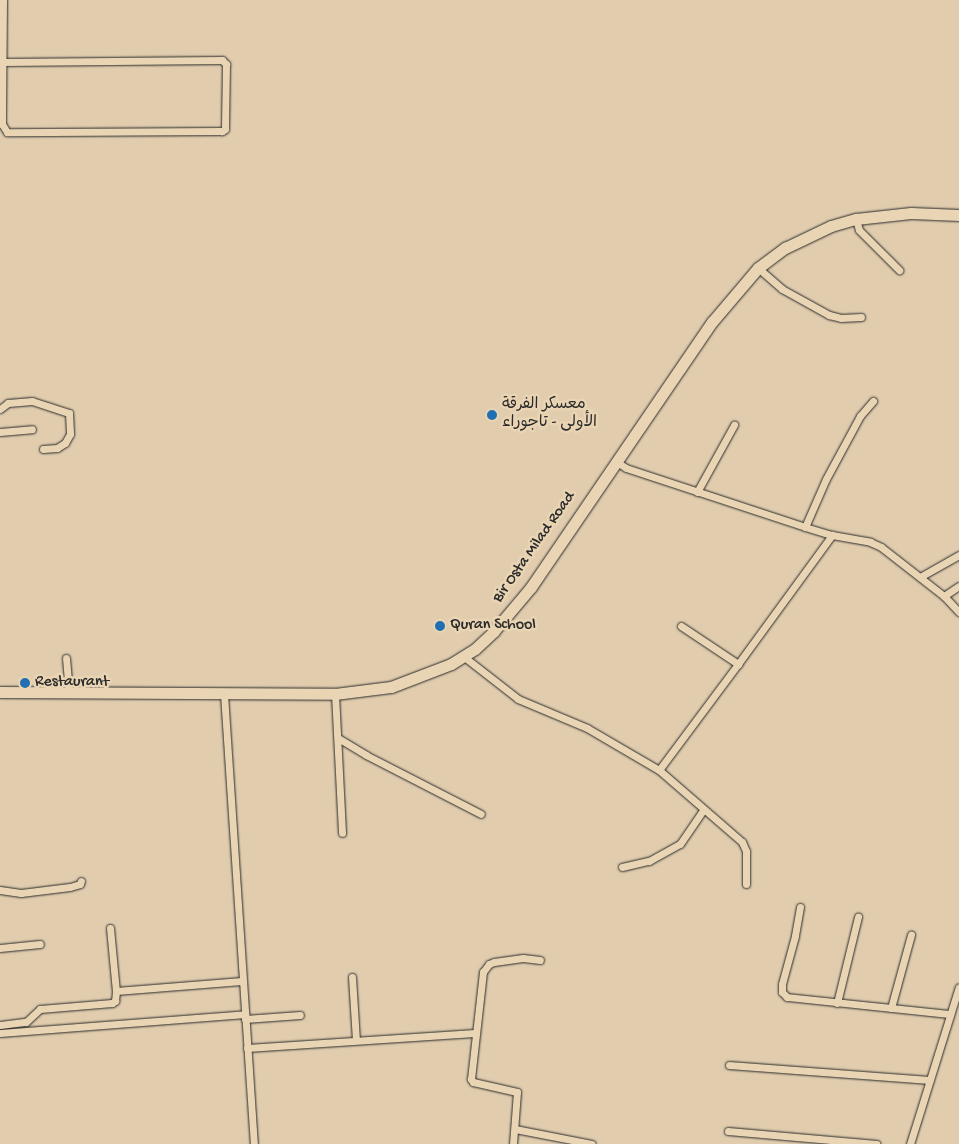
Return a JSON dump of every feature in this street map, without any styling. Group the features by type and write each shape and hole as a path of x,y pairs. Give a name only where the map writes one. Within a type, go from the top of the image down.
{"main road":[{"name":"Bir Osta Milad Road","path":"0,692 335,694 391,687 425,676 463,656 494,631 531,587 615,461 712,322 758,268 793,244 831,226 856,219 911,213 959,215"}],"street":[{"path":"2,60 222,60 226,64 225,129 222,132 10,133 2,124 2,60 4,0"},
{"path":"856,219 859,230 899,270"},
{"path":"758,268 782,289 829,315 841,318 861,317"},
{"path":"0,410 8,403 32,401 69,413 70,434 65,443 57,448 42,449"},
{"path":"805,527 826,479 860,416 873,401"},
{"path":"697,492 734,425"},
{"path":"0,432 32,429"},
{"path":"615,461 626,468 805,527 832,535 870,542 882,547 944,596 959,612"},
{"path":"659,770 832,535"},
{"path":"920,577 959,555"},
{"path":"944,596 959,586"},
{"path":"681,626 738,664"},
{"path":"463,656 518,699 587,728 659,770 745,846 746,884"},
{"path":"66,658 69,691"},
{"path":"224,694 254,1144"},
{"path":"335,694 342,833"},
{"path":"338,738 366,755 481,814"},
{"path":"622,867 648,861 680,844 704,810"},
{"path":"0,890 21,893 70,887 80,884 81,881"},
{"path":"800,907 782,992 787,997 950,1014"},
{"path":"837,1003 858,917"},
{"path":"0,1025 26,1022 40,1009 112,1004 115,1001 116,991 110,928"},
{"path":"891,1008 911,935"},
{"path":"0,948 40,944"},
{"path":"513,1144 518,1096 516,1091 473,1082 471,1079 483,972 487,966 494,962 523,958 540,960"},
{"path":"352,977 356,1040"},
{"path":"116,991 242,981"},
{"path":"910,1144 950,1014 957,1002 959,987"},
{"path":"0,1033 300,1015"},
{"path":"247,1048 475,1033"},
{"path":"729,1065 929,1080"},
{"path":"515,1129 592,1144"},
{"path":"728,1130 876,1144"}],"place":[{"name":"معسكر الفرقة الأولى - تاجوراء","path":"492,415"},
{"name":"Quran School","path":"440,626"},
{"name":"Restaurant","path":"25,683"}]}
